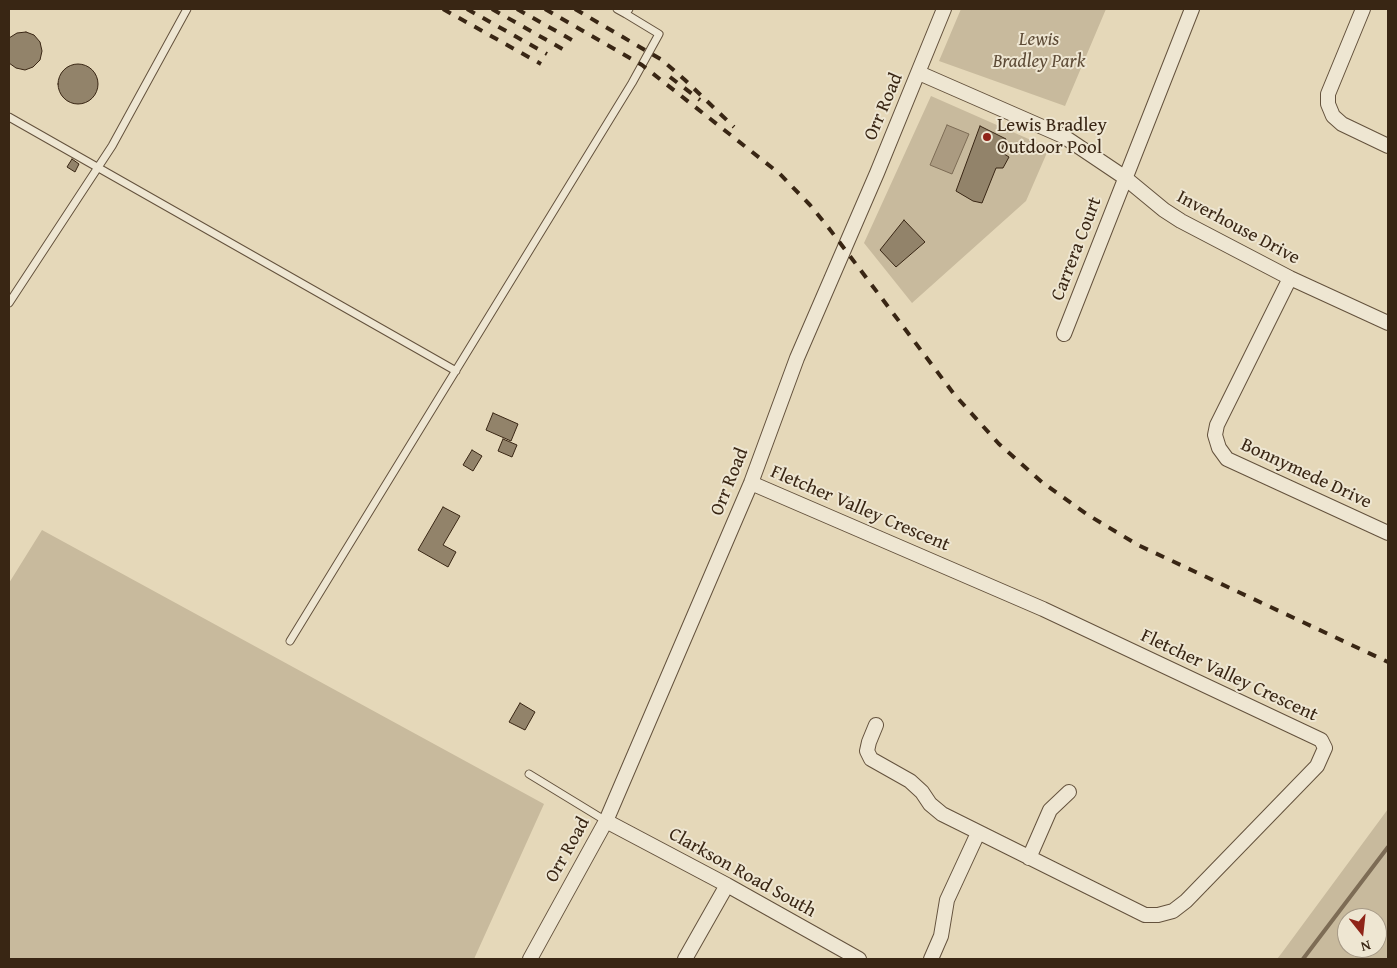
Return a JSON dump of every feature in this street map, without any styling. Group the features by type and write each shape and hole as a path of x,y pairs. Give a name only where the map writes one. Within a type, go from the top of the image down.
{"street":[{"name":"Orr Road","path":"530,959 606,821 751,483 797,358 944,9"},
{"name":"Carrera Court","path":"1064,334 1124,177 1192,9"},
{"path":"1363,9 1328,94 1328,104 1333,116 1342,124 1388,146"},
{"name":"Inverhouse Drive","path":"918,73 1063,136 1124,177 1164,210 1181,221 1290,278 1388,323"},
{"name":"Bonnymede Drive","path":"1290,278 1217,425 1215,435 1219,448 1227,458 1388,533"},
{"name":"Fletcher Valley Crescent","path":"751,483 1043,609 1321,740 1325,748 1317,766 1186,901 1173,911 1158,915 1145,915 942,814 930,804 922,792 910,781 871,759 867,751 868,742 876,725"},
{"path":"1029,858 1050,810 1069,792"},
{"name":"Clarkson Road South","path":"606,821 728,885 859,959"},
{"path":"931,959 941,936 947,900 978,833"},
{"path":"685,959 728,885"}],"lane":[{"path":"9,303 97,166 112,146 187,9"},
{"path":"290,641 632,83 659,34 628,11 617,9"},
{"path":"9,117 456,371"},
{"path":"529,774 606,821"}],"green space":[{"name":"Lewis Bradley Park","path":"961,9 1106,9 1065,106 939,61"},
{"path":"931,96 1049,148 1026,201 912,303 864,243"},
{"path":"42,530 544,804 474,959 9,959 9,583"},
{"path":"1388,809 1388,959 1277,959"}],"shaded area":[{"path":"947,125 969,134 952,174 930,165"}],"building":[{"path":"26,32 34,35 40,42 42,51 40,60 33,67 25,70 16,68 9,63 9,38 17,33"},
{"path":"78,64 92,70 98,84 92,98 78,104 64,98 58,84 64,70"},
{"path":"980,126 1006,139 1001,152 1009,157 1003,168 996,168 982,203 973,201 956,191"},
{"path":"72,159 79,164 75,172 67,167"},
{"path":"904,220 925,242 896,267 880,250"},
{"path":"493,413 518,424 511,441 486,430"},
{"path":"503,439 517,445 512,457 498,451"},
{"path":"472,450 482,456 473,471 463,465"},
{"path":"443,507 460,516 443,545 456,552 448,567 418,550"},
{"path":"520,703 535,712 525,730 509,722"}],"waterway":[{"path":"1303,959 1388,847"}],"railway":[{"path":"443,9 541,64"},
{"path":"467,9 547,54"},
{"path":"492,9 566,51"},
{"path":"517,9 572,40"},
{"path":"545,9 642,65 780,174 828,227 954,394 999,444 1043,483 1088,515 1138,545 1388,662"},
{"path":"575,9 662,60 734,127"},
{"path":"670,77 700,100"}],"place":[{"name":"Lewis Bradley Outdoor Pool","path":"987,137"}]}
